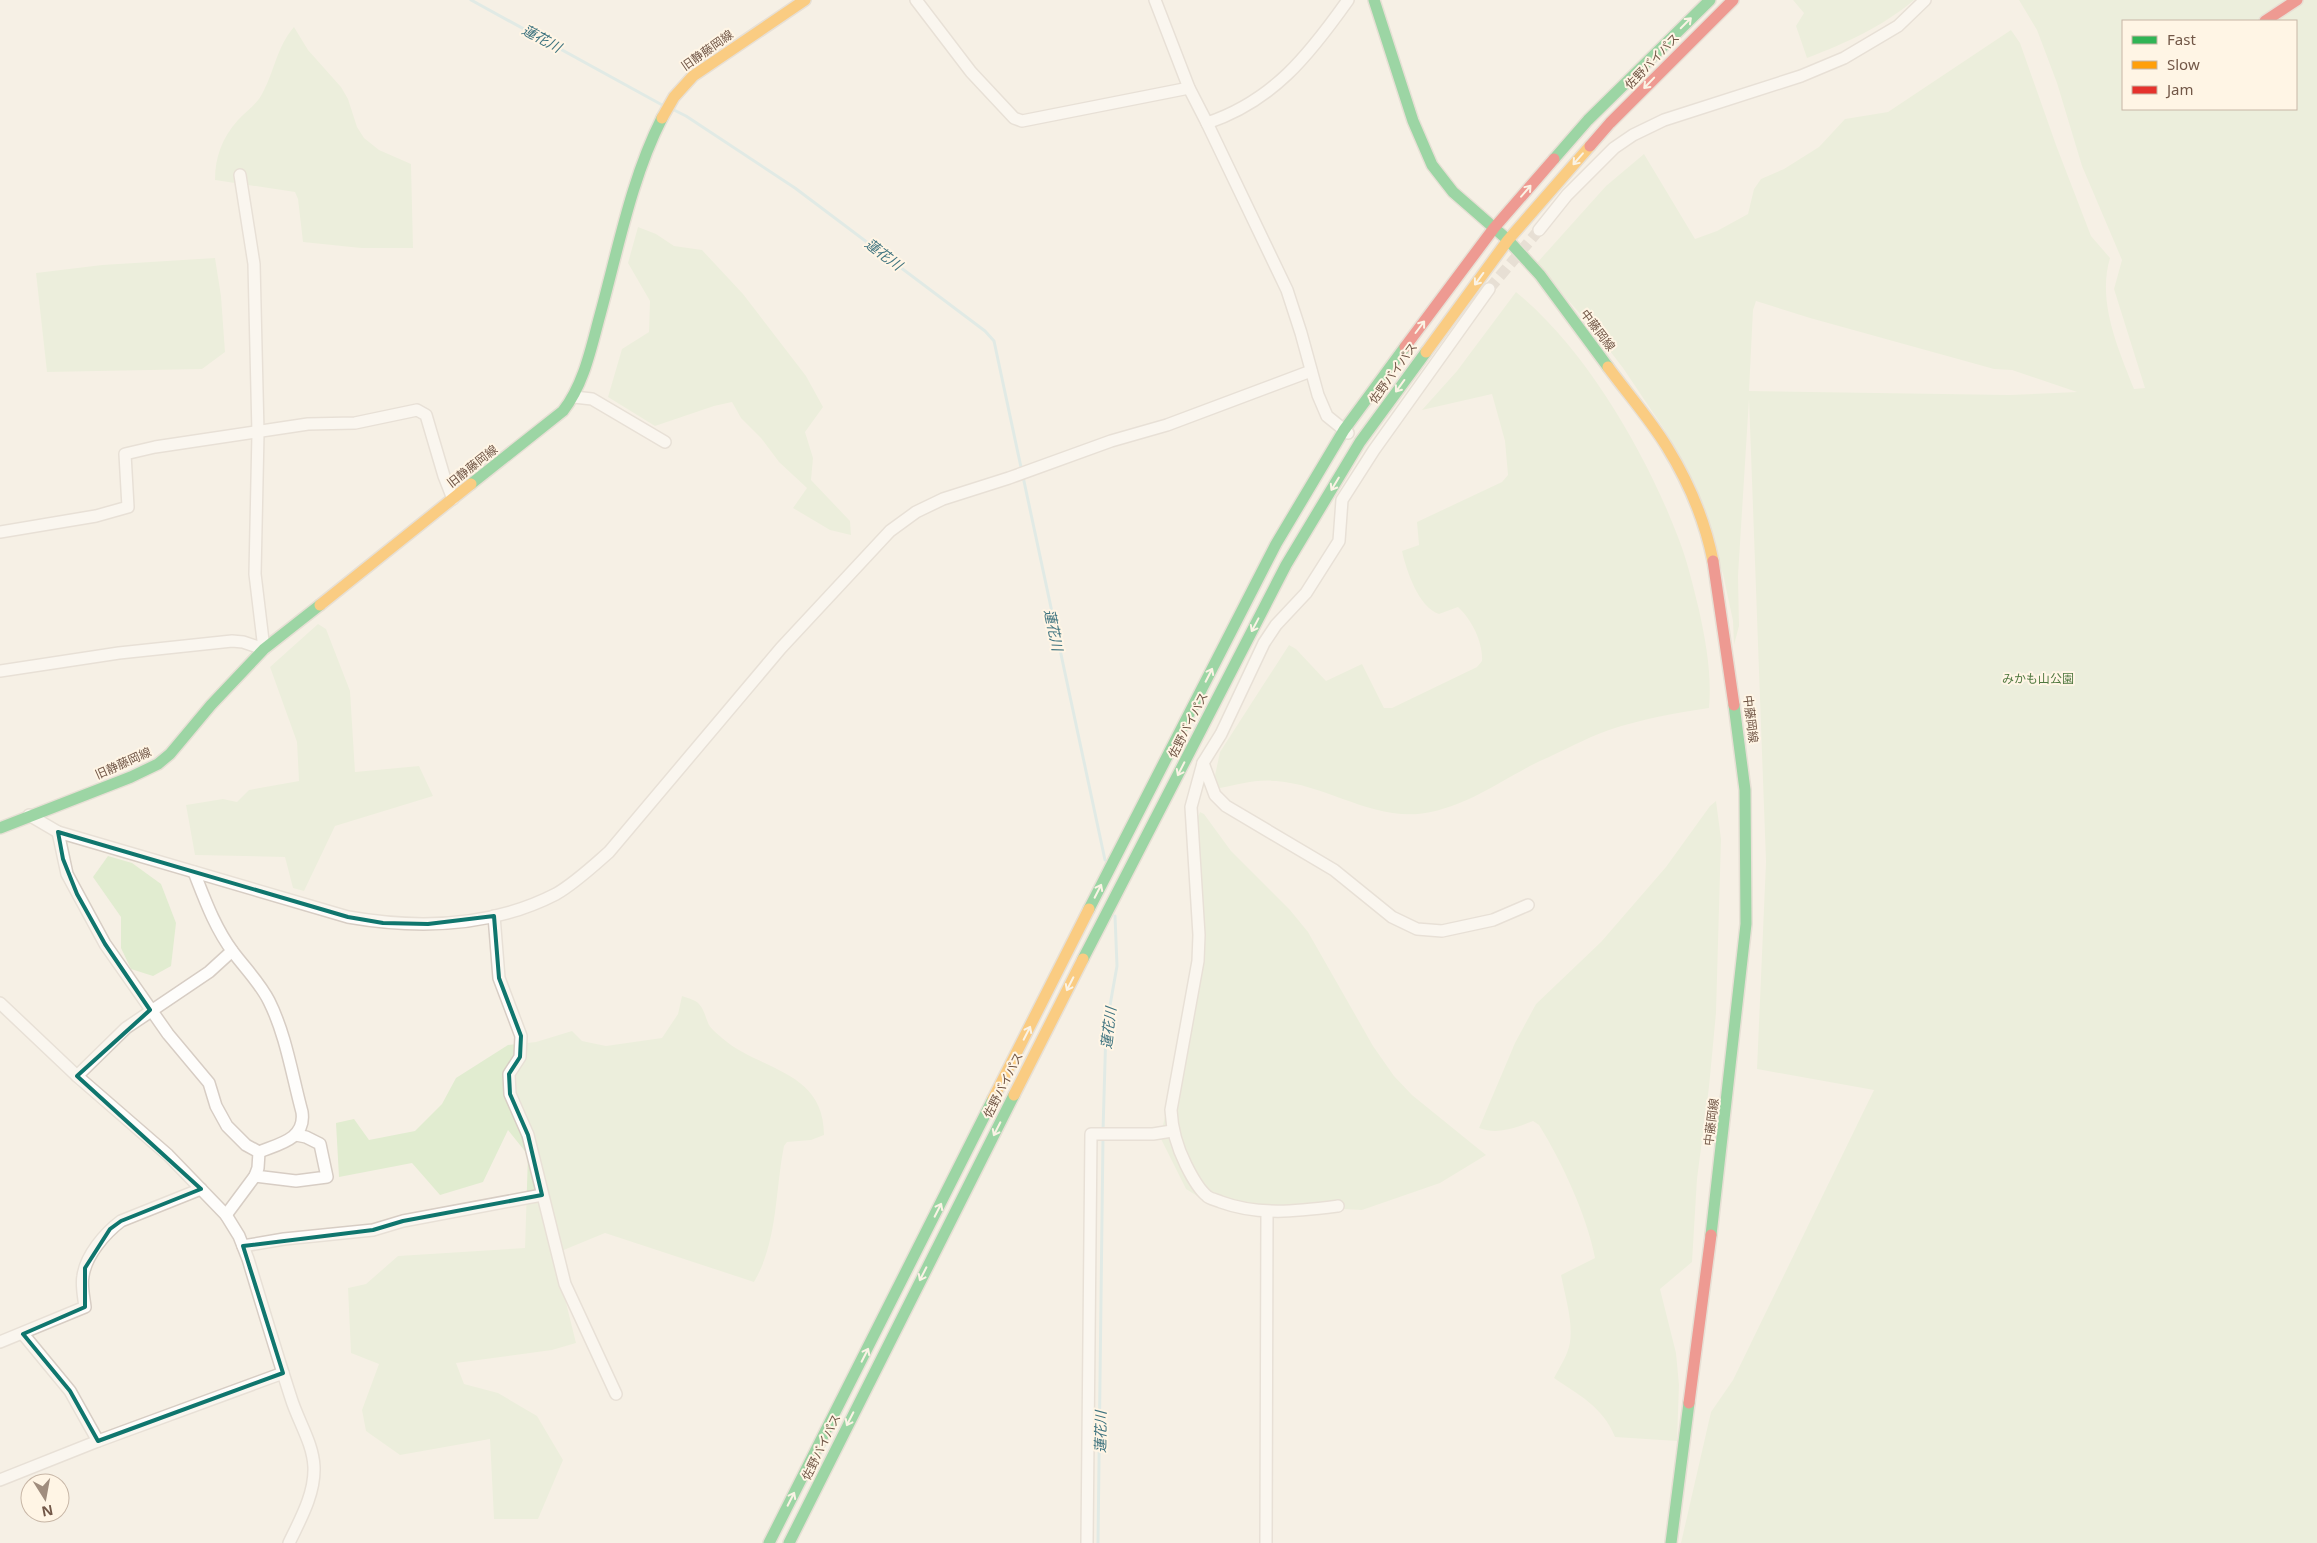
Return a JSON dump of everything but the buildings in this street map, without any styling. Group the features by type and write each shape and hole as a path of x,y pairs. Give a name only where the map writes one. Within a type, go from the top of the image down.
{"main road":[{"name":"旧静藤岡線","path":"0,828 29,815 131,777 158,764 170,754 264,649 563,411 574,398 584,371 630,204 653,139 672,101 693,76 805,0"},
{"name":"中藤岡線","path":"1374,0 1413,121 1432,165 1453,192 1508,240 1540,275 1644,414 1667,448 1690,491 1709,540 1737,714 1745,790 1747,852 1746,924 1715,1207 1671,1543"},
{"name":"佐野バイパス","path":"769,1543 1142,803 1276,544 1344,430 1494,228 1588,120 1710,0"},
{"name":"佐野バイパス","path":"789,1543 1057,1010 1243,647 1286,565 1360,442 1508,240 1610,122 1733,0"},
{"path":"2267,20 2297,0"}],"street":[{"path":"916,0 971,72 1014,118 1022,121 1189,88"},
{"path":"1155,0 1189,88 1208,123 1287,290 1318,395 1327,416 1360,442 1374,450"},
{"path":"1208,123 1233,114 1272,89 1297,67 1348,0"},
{"path":"1539,230 1567,195 1614,148 1633,135 1664,120 1801,76 1844,58 1898,26 1925,0"},
{"path":"0,671 119,653 232,641 264,649 255,574 258,433 254,264 240,175"},
{"path":"1338,1206 1288,1212 1267,1212 1245,1209 1207,1197 1193,1178 1180,1153 1172,1131 1171,1110 1198,961 1199,935 1191,807 1203,763 1221,734 1264,644 1276,624 1306,593 1339,541 1342,500 1374,450 1489,290"},
{"path":"29,815 58,832 310,907 383,923 456,922 518,910 556,893 610,852 780,648 890,531 916,512 943,499 1014,476 1111,440 1166,425 1311,371"},
{"path":"574,398 592,399 665,442"},
{"path":"0,532 96,516 128,507 125,454 155,447 308,424 355,423 417,410 426,415 444,476 453,499"},
{"path":"1203,763 1215,795 1226,806 1334,870 1392,918 1416,929 1442,931 1493,920 1528,905"},
{"path":"58,832 63,860 77,894 104,944 150,1010 209,1084 216,1106 227,1126 246,1145 259,1152"},
{"path":"194,872 207,906 232,951 269,1001 278,1024 304,1120 302,1129 296,1135 259,1152"},
{"path":"494,916 500,978 522,1036 520,1057 509,1074 510,1094 528,1135 565,1284 616,1394"},
{"path":"77,1076 126,1028 209,972 232,951"},
{"path":"0,1003 77,1076 168,1155 226,1215 243,1246 283,1373 306,1436 314,1468 310,1493 302,1516 288,1543"},
{"path":"1087,1543 1091,1134 1152,1134 1172,1131"},
{"path":"255,1176 296,1181 327,1177 320,1144 306,1137 296,1135"},
{"path":"226,1215 255,1176 258,1168 259,1152"},
{"path":"0,1342 85,1307 82,1277 96,1246 110,1229 121,1221 201,1189"},
{"path":"243,1246 284,1239 374,1230 403,1221 542,1195"},
{"path":"1266,1543 1267,1212"},
{"path":"23,1334 70,1391 98,1441"},
{"path":"0,1480 98,1441 283,1373"}],"highlighted area":[{"path":"58,832 348,917 383,923 428,924 494,916 499,978 521,1036 520,1057 509,1074 510,1094 528,1135 542,1195 403,1221 373,1230 243,1246 283,1373 98,1441 70,1391 23,1334 85,1307 85,1268 110,1229 121,1221 201,1189 77,1076 150,1010 105,944 77,894 63,859"}],"green space":[{"path":"1793,0 1914,0 1902,10 1863,34 1807,58 1796,26 1804,13"},
{"name":"みかも山公園","path":"2019,0 2317,0 2317,1543 1681,1543 1711,1412 1733,1380 1874,1090 1757,1069 1766,862 1749,399 1738,576 1739,626 1734,645 1733,621 1723,574 1697,496 1664,429 1623,368 1590,325 1536,264 1606,186 1644,154 1695,239 1717,231 1748,214 1754,189 1761,179 1784,169 1819,147 1845,119 1888,112 2011,30 2020,43 2091,236 2110,258 2106,291 2111,325 2134,389 2145,388 2114,289 2122,260 2082,166 2057,83 2037,30","holes":["1756,301 1810,318 1994,369 2012,370 2077,392 2010,395 1749,391 1753,310"]},
{"path":"294,27 308,50 341,87 348,99 357,127 364,138 379,150 411,164 413,248 361,248 303,242 298,199 295,192 215,180 216,163 220,148 232,127 262,94 288,34"},
{"path":"638,227 656,234 674,246 702,250 743,294 806,376 823,407 805,432 813,458 811,480 850,521 851,535 830,530 793,508 807,488 779,462 761,438 741,418 732,402 714,406 655,426 608,397 622,349 649,332 650,301 628,263"},
{"path":"215,258 221,296 225,352 202,369 47,372 36,273 102,265"},
{"path":"1516,292 1542,315 1590,372 1631,438 1665,505 1684,555 1699,610 1708,659 1710,683 1709,708 1671,714 1600,733 1540,761 1474,797 1431,812 1391,813 1353,803 1315,789 1276,781 1254,782 1216,789 1214,780 1220,752 1289,645 1296,649 1326,681 1362,664 1384,708 1392,708 1477,667 1482,661 1479,639 1468,618 1458,607 1439,614 1425,604 1410,578 1402,551 1419,545 1417,522 1502,482 1508,475 1505,441 1492,394 1422,410 1457,371"},
{"path":"318,624 326,629 350,691 355,772 419,766 433,796 335,826 304,891 293,888 285,857 195,855 186,805 223,799 237,802 249,790 299,781 297,742 270,667"},
{"path":"1716,801 1721,839 1716,1013 1697,1179 1692,1262 1660,1289 1676,1353 1679,1385 1677,1441 1615,1437 1597,1410 1581,1396 1554,1378 1568,1351 1571,1334 1561,1275 1595,1258 1586,1225 1573,1190 1548,1140 1539,1125 1533,1121 1500,1131 1479,1128 1515,1043 1536,1004 1601,942 1666,867 1710,806"},
{"path":"1200,812 1204,814 1231,851 1290,910 1308,932 1373,1046 1394,1076 1412,1095 1486,1155 1440,1183 1362,1210 1207,1202 1186,1189 1161,1139 1178,1056 1194,947 1194,827"},
{"path":"108,856 132,863 161,884 176,923 171,966 153,976 131,969 121,948 121,917 93,877"},
{"path":"682,996 699,1004 713,1030 737,1049 787,1074 802,1084 813,1097 821,1114 824,1135 811,1140 787,1142 784,1146 772,1233 768,1250 754,1282 605,1233 554,1254 576,1343 552,1350 456,1363 464,1384 498,1393 537,1416 563,1460 538,1519 494,1519 490,1439 400,1455 366,1431 362,1410 379,1364 351,1353 348,1288 366,1284 398,1256 525,1248 528,1155 508,1130 483,1182 440,1195 412,1163 339,1177 336,1123 354,1119 369,1140 415,1131 442,1104 456,1078 508,1045 536,1042 572,1031 582,1041 606,1046 662,1038 678,1014"}],"waterway":[{"name":"蓮花川","path":"471,0 664,106"},
{"name":"蓮花川","path":"672,109 686,116 795,188 985,331 994,341 1105,860"},
{"name":"蓮花川","path":"1103,1131 1106,1028 1117,966 1115,916"},
{"name":"蓮花川","path":"1098,1543 1103,1137"}],"tunnel":[{"path":"1489,289 1539,230"}],"traffic: fast":[{"path":"1374,0 1413,121 1432,165 1453,192 1508,240 1540,275 1608,367"},
{"path":"1554,159 1588,120 1710,0"},
{"path":"471,484 563,411 576,389 590,353 634,190 651,141 662,118"},
{"path":"1089,909 1276,544 1344,430 1405,347"},
{"path":"1083,959 1286,565 1360,442 1426,352"},
{"path":"0,828 131,777 158,764 170,754 211,705 264,649 320,605"},
{"path":"1711,1235 1746,924 1745,790 1734,705"},
{"path":"789,1543 1014,1095"},
{"path":"769,1543 993,1099"},
{"path":"1671,1543 1689,1403"}],"traffic: slow":[{"path":"662,118 674,97 693,76 805,0"},
{"path":"1426,352 1508,240 1590,146"},
{"path":"1608,367 1653,426 1675,460 1689,487 1700,516 1713,561"},
{"path":"320,605 471,484"},
{"path":"993,1099 1089,909"},
{"path":"1014,1095 1083,959"}],"traffic: jam":[{"path":"1590,146 1610,123 1733,0"},
{"path":"2267,20 2297,0"},
{"path":"1405,347 1494,228 1554,159"},
{"path":"1713,561 1734,705"},
{"path":"1689,1403 1711,1235"}]}
